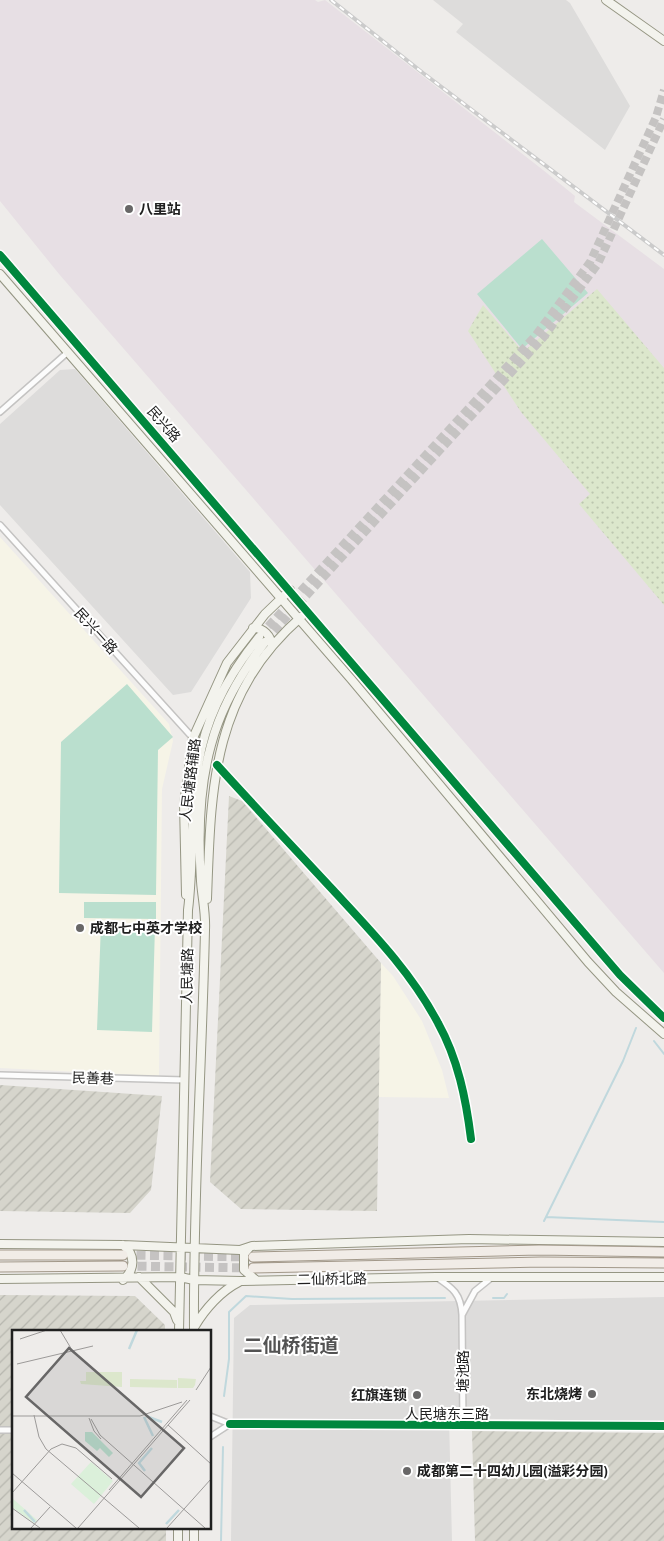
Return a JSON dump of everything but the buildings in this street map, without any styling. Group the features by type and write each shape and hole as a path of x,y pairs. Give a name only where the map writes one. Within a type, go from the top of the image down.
{"main road":[{"path":"606,0 664,41"},
{"name":"民兴路","path":"0,255 620,975 664,1018"},
{"name":"民兴路","path":"0,274 299,619 588,962 616,992 664,1034"},
{"path":"68,352 78,344"},
{"name":"人民塘路辅路","path":"188,910 184,874 184,804 193,738 227,663 253,628 290,590"},
{"name":"人民塘路辅路","path":"205,927 211,802 221,744 236,702 250,677 265,641 308,611"},
{"path":"253,628 265,632 271,640 265,641"},
{"name":"人民塘路","path":"179,1328 188,910 192,874 194,808 203,743 222,693 265,641"},
{"name":"人民塘路","path":"194,1329 194,1197 205,927 201,880 201,813 210,746 230,695 265,641"},
{"path":"0,1244 123,1245 240,1250 252,1246 469,1240 664,1242"},
{"path":"123,1245 133,1258 130,1272 123,1280"},
{"path":"252,1246 244,1254 244,1270 257,1280"},
{"path":"253,1257 539,1250 664,1252"},
{"path":"0,1255 123,1255"},
{"path":"253,1268 541,1262 664,1263"},
{"path":"0,1267 123,1266"},
{"path":"139,1277 174,1312 179,1328"},
{"name":"二仙桥北路","path":"0,1279 123,1280 139,1277 180,1277 194,1280 242,1281 436,1277 664,1277"},
{"path":"194,1329 204,1312 231,1286 242,1281"},
{"path":"178,1528 178,1541"},
{"path":"194,1528 194,1541"}],"street":[{"path":"0,412 68,352"},
{"name":"民兴一路","path":"0,525 193,738"},
{"path":"217,765 354,912 418,988 439,1024 455,1062 466,1101 471,1139"},
{"name":"民善巷","path":"0,1076 185,1080"},
{"path":"436,1277 459,1295 462,1315"},
{"path":"462,1315 475,1291 491,1277"},
{"name":"塘池路","path":"462,1315 463,1426"},
{"name":"人民塘东三路","path":"211,1416 230,1424 664,1426"},
{"path":"211,1436 230,1424"}],"shaded area":[{"path":"0,0 315,0 318,2 325,0 543,170 575,196 574,202 664,269 664,973 59,274 0,201"},
{"path":"433,0 566,0 570,3 630,106 605,150 456,32 463,24"},
{"path":"75,369 250,572 251,598 191,692 173,695 0,505 0,424 60,370"},
{"name":"成都七中英才学校","path":"0,537 169,724 173,741 162,789 159,1076 0,1068"},
{"path":"229,796 242,801 381,963 377,1211 241,1209 210,1182"},
{"path":"381,963 393,976 422,1021 442,1070 449,1098 378,1097"},
{"path":"0,1085 162,1096 151,1190 130,1213 0,1211"},
{"path":"0,1295 135,1296 165,1325 165,1330 12,1330 12,1528 166,1528 166,1541 0,1541"},
{"path":"664,1297 664,1422 449,1418 452,1541 231,1541 234,1318 250,1305"},
{"path":"472,1431 664,1433 664,1541 475,1541"}],"green space":[{"path":"542,239 588,293 522,349 477,294"},
{"path":"597,289 664,368 664,605 579,504 590,494 521,412 468,331 483,305 523,352"},
{"path":"127,684 173,737 158,750 156,895 59,893 61,742"},
{"path":"84,902 156,902 156,919 84,918"},
{"path":"101,924 155,926 152,1032 97,1030"}],"waterway":[{"path":"544,1221 623,1061 636,1028"},
{"path":"654,1041 664,1054"},
{"path":"546,1217 664,1222"},
{"path":"493,1298 504,1298 507,1294"},
{"path":"224,1396 229,1359 229,1312 246,1296 292,1299 445,1298"},
{"path":"221,1541 223,1447"}],"tunnel":[{"path":"260,635 535,336 590,262 656,117 664,90"},
{"path":"266,640 543,338 598,264 664,119"},
{"path":"123,1255 253,1257"},
{"path":"124,1266 253,1268"}],"railway":[{"path":"331,0 423,73 664,255"}],"cycle path":[{"path":"0,255 620,975 664,1018"},
{"path":"217,765 376,937 416,987 438,1023 451,1051 464,1094 471,1139"},
{"path":"230,1424 664,1426"}],"place":[{"name":"八里站","path":"129,209"},
{"name":"成都七中英才学校","path":"80,928"},
{"name":"东北烧烤","path":"592,1394"},
{"name":"红旗连锁","path":"417,1395"},
{"name":"成都第二十四幼儿园(溢彩分园)","path":"407,1471"}],"district":[{"name":"二仙桥街道","path":"291,1345"}]}
